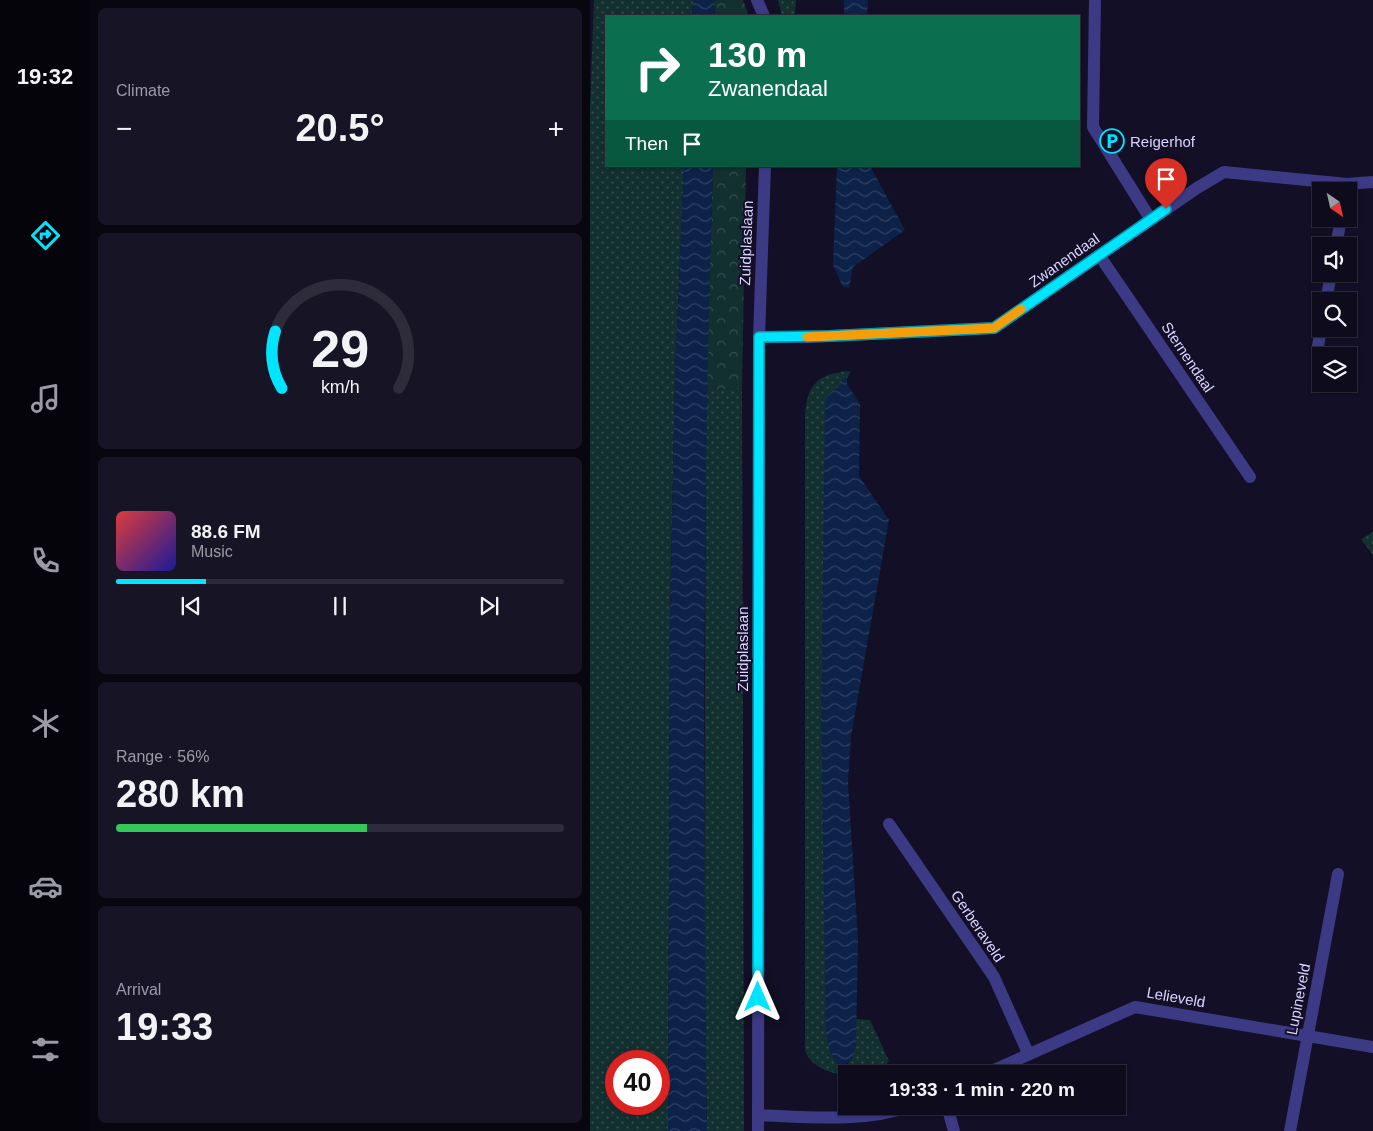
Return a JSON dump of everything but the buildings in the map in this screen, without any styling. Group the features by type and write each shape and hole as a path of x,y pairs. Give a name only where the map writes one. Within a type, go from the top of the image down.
{"street":[{"path":"758,0 764,15"},
{"path":"1095,0 1093,128 1151,220"},
{"name":"Zuidplaslaan","path":"758,1131 759,337 765,167"},
{"name":"Zwanendaal","path":"759,337 811,337 994,328 1099,254 1224,172 1312,183"},
{"name":"Zwanendaal","path":"1358,185 1373,182"},
{"name":"Sternendaal","path":"1099,254 1250,477"},
{"path":"1318,346 1320,337"},
{"name":"Gerberaveld","path":"889,824 994,977 1028,1053"},
{"name":"Lupineveld","path":"1290,1131 1338,874"},
{"name":"Lelieveld","path":"1003,1065 1135,1007 1373,1048"},
{"path":"758,1115 812,1117 864,1115"},
{"path":"950,1115 954,1131"}],"green space":[{"path":"594,0 693,0 692,15 605,15 605,167 684,167 675,374 670,618 668,1050 605,1050 605,1115 668,1115 668,1131 590,1131 590,108"},
{"path":"714,0 743,0 749,15 715,15"},
{"path":"778,0 796,0 795,15 782,15"},
{"path":"713,167 746,167 742,387 706,391"},
{"path":"851,371 847,378 840,381 840,386 833,391 830,1051 838,1066 838,1074 827,1071 812,1062 805,1051 805,416 806,405 812,388 823,377"},
{"path":"742,387 744,1131 707,1131 704,942 706,391"},
{"path":"1373,532 1373,555 1361,539"},
{"path":"856,1019 870,1020 889,1061 885,1065 847,1065 856,1046"}],"water":[{"path":"693,0 714,0 715,15 692,15"},
{"path":"844,0 868,0 867,15 844,15"},
{"path":"684,167 713,167 704,648 704,890 707,1131 668,1131 668,1115 670,1115 670,1050 668,1050 670,618 675,374"},
{"path":"837,167 871,167 905,230 853,267 849,288 843,287 833,265"},
{"path":"847,378 847,384 860,404 859,476 889,520 851,736 848,783 858,939 856,1046 853,1057 846,1065 838,1066 830,1051 826,1035 821,720 825,408 827,396 840,386 840,381"}],"slow traffic":[{"path":"807,337 994,328 1021,309"}],"place":[{"name":"Reigerhof","path":"1112,141"}],"route":[{"path":"758,997 759,337 916,333 994,328 1166,209"}]}
